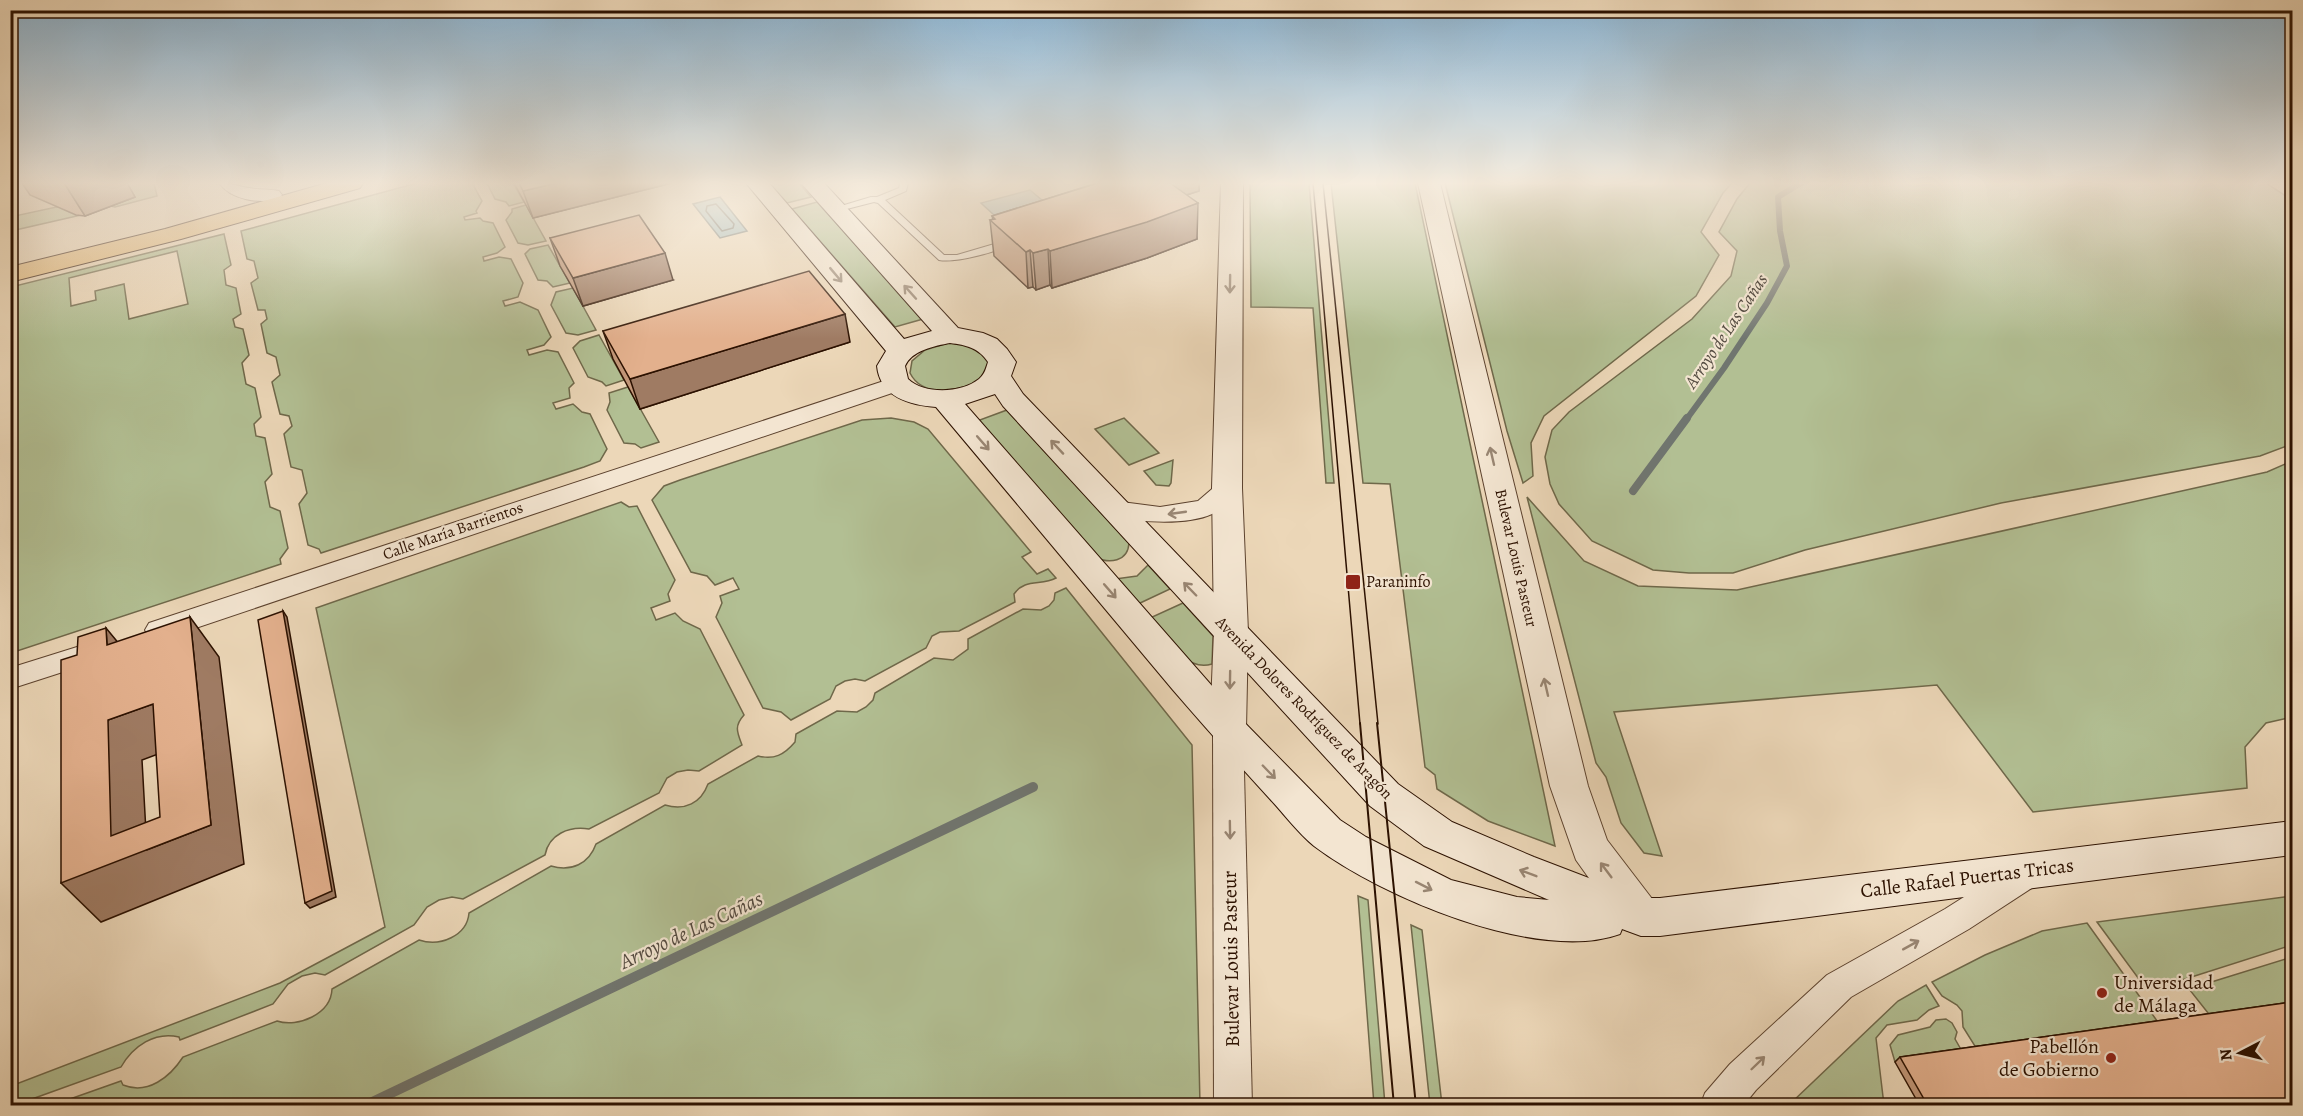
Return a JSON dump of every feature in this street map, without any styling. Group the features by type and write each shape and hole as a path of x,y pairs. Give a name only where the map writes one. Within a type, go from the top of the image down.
{"main road":[{"path":"10,263 125,235"},
{"path":"10,275 168,235"},
{"path":"801,235 901,352"},
{"path":"859,235 950,335"},
{"path":"950,335 983,341 997,351 1002,362 997,376 986,387 964,396 945,399 923,397 905,392 896,384 890,370 892,362 901,352 926,339 950,335"},
{"name":"Avenida Dolores Rodríguez de Aragón","path":"997,376 1014,400 1114,509 1384,795 1438,834 1623,919"},
{"path":"945,399 1228,729 1326,832 1351,849 1442,896 1517,916 1581,923 1623,919"},
{"name":"Calle Rafael Puertas Tricas","path":"1623,919 1660,917 2292,838"}],"street":[{"name":"Bulevar Louis Pasteur","path":"1231,235 1227,488 1231,632 1228,729 1233,1106"},
{"name":"Bulevar Louis Pasteur","path":"1441,235 1569,786 1590,848 1623,919"},
{"name":"Calle María Barrientos","path":"10,679 896,384"},
{"path":"1114,509 1160,514 1205,508 1227,488"},
{"path":"1718,1106 1743,1077 1839,986 1957,919 2034,870"}],"lane":[{"path":"917,235 942,258 958,258 1023,238"}],"green space":[{"path":"224,235 231,265 224,270 226,285 236,288 241,314 233,319 235,327 243,329 249,355 242,363 246,384 255,388 261,417 254,424 256,436 265,438 272,474 265,482 270,507 280,511 288,548 280,559 281,564 11,653 11,287","holes":["177,251 188,304 129,319 124,284 95,291 96,300 71,306 69,278"]},
{"path":"242,235 499,235 505,247 497,253 483,257 484,261 499,257 511,259 523,283 518,297 503,301 505,306 520,302 538,310 551,337 544,345 527,350 529,355 547,350 558,352 574,383 569,388 570,398 553,403 556,409 573,404 582,412 590,414 607,449 600,461 584,467 321,553 319,549 308,545 299,504 307,493 302,470 291,467 284,434 292,426 289,416 280,414 272,382 280,375 276,357 267,353 261,324 267,319 265,310 258,310 251,283 258,278 254,261 247,259"},
{"path":"514,235 543,235 546,241 528,245 518,243"},
{"path":"815,235 847,235 923,319 895,327"},
{"path":"1250,235 1313,235 1334,483 1326,483 1313,308 1251,307"},
{"path":"1337,235 1426,235 1555,846 1488,821 1437,789 1435,775 1425,767 1390,484 1363,483"},
{"path":"1458,235 1703,235 1719,255 1696,296 1544,416 1531,443 1533,476 1523,483 1507,431"},
{"path":"1722,235 2292,235 2292,444 2260,456 2001,503 1805,550 1733,573 1653,570 1592,541 1559,504 1550,484 1545,457 1552,430 1569,412 1692,319 1731,276 1737,251"},
{"path":"548,245 570,283 553,287 547,281 538,280 525,254 530,249"},
{"path":"573,288 596,330 578,335 566,333 551,305 556,292"},
{"path":"599,335 624,380 606,386 588,377 573,348 580,341"},
{"path":"948,343 972,345 991,361 979,382 961,388 942,390 923,386 916,381 910,373 912,361 925,350"},
{"path":"628,387 659,442 641,448 635,444 624,443 607,410 610,402 609,393"},
{"path":"1007,410 1129,543 1128,549 1121,558 1112,561 1095,557 977,421"},
{"path":"891,418 914,422 928,429 1031,552 1022,557 1037,574 1048,569 1056,578 1023,586 1014,594 1015,602 959,631 940,632 932,636 926,648 865,681 855,679 845,681 836,686 830,699 791,720 781,712 763,708 716,617 722,603 720,596 739,589 733,578 715,585 707,576 691,572 652,500 664,486 680,480 862,420"},
{"path":"1124,418 1159,453 1129,465 1095,429"},
{"path":"1173,460 1169,486 1156,485 1144,471"},
{"path":"2292,461 2292,717 2266,723 2245,747 2247,788 2033,812 1937,685 1614,712 1662,856 1644,853 1621,823 1606,777 1596,763 1527,497 1584,561 1638,586 1737,590 2267,472"},
{"path":"621,502 629,507 637,506 675,580 668,594 670,601 651,608 656,620 675,613 683,621 700,629 744,715 737,729 742,745 699,771 677,772 667,778 659,793 589,829 567,830 561,833 551,842 545,855 463,899 452,897 439,900 427,907 414,925 325,975 315,973 302,976 288,984 273,1004 180,1040 179,1037 170,1036 153,1038 138,1047 121,1067 18,1104 11,1095 11,1086 280,983 385,927 316,608"},
{"path":"1148,565 1170,589 1138,604 1115,579 1137,576"},
{"path":"1066,588 1192,745 1200,1105 53,1105 121,1081 123,1085 132,1087 150,1086 172,1071 183,1057 277,1021 285,1023 303,1021 312,1017 326,1006 332,989 419,940 435,942 451,938 463,928 469,913 551,866 565,868 578,865 589,857 596,844 665,805 679,807 697,801 708,784 758,756 774,757 783,753 795,742 796,734 837,711 857,712 866,707 873,700 875,693 934,658 953,660 968,649 968,639 1023,609 1041,610 1049,606 1054,600 1055,593"},
{"path":"1183,603 1213,636 1212,664 1202,665 1184,658 1150,618"},
{"path":"1358,896 1368,900 1385,1105 1374,1105"},
{"path":"2292,896 2292,945 2179,981 2144,986 2097,922"},
{"path":"2087,923 2160,1025 1978,1051 1963,1027 1962,1011 1942,996 1932,982 1985,955 2042,931"},
{"path":"1411,925 1422,930 1442,1105 1430,1105"},
{"path":"2292,957 2292,1006 2212,1018 2189,989"},
{"path":"1926,985 1939,1006 1929,1010 1917,1020 1887,1025 1876,1038 1884,1105 1793,1105 1791,1103 1898,1001"},
{"path":"1946,1019 1952,1023 1957,1032 1955,1039 1963,1053 1895,1062 1890,1045 1898,1035 1930,1027 1936,1020"}],"building":[{"path":"561,235 653,235 665,253 573,278 550,238"},
{"path":"1007,235 1103,235 1050,251 1048,249 1033,253 1030,250 1026,252"},
{"path":"809,271 845,314 630,379 603,331"},
{"path":"283,611 332,891 305,903 258,620"},
{"path":"190,617 211,825 61,883 61,660 77,655 78,637 106,628 107,645","holes":["153,704 160,817 111,836 108,720"]},
{"name":"Pabellón de Gobierno","path":"2292,1002 2292,1100 2286,1101 2289,1106 1928,1106 1900,1057"}],"waterway":[{"name":"Arroyo de Las Cañas","path":"1686,420 1767,303 1787,266 1781,235"},
{"name":"Arroyo de Las Cañas","path":"1633,491 1687,418"},
{"name":"Arroyo de Las Cañas","path":"364,1106 1033,787"}],"tram line":[{"path":"1318,235 1360,724"},
{"path":"1328,235 1378,724"},
{"path":"1360,723 1394,1106"},
{"path":"1377,723 1416,1106"}],"place":[{"name":"Paraninfo","path":"1353,582"},
{"name":"Universidad de Málaga","path":"2102,993"},
{"name":"Pabellón de Gobierno","path":"2111,1058"}]}
